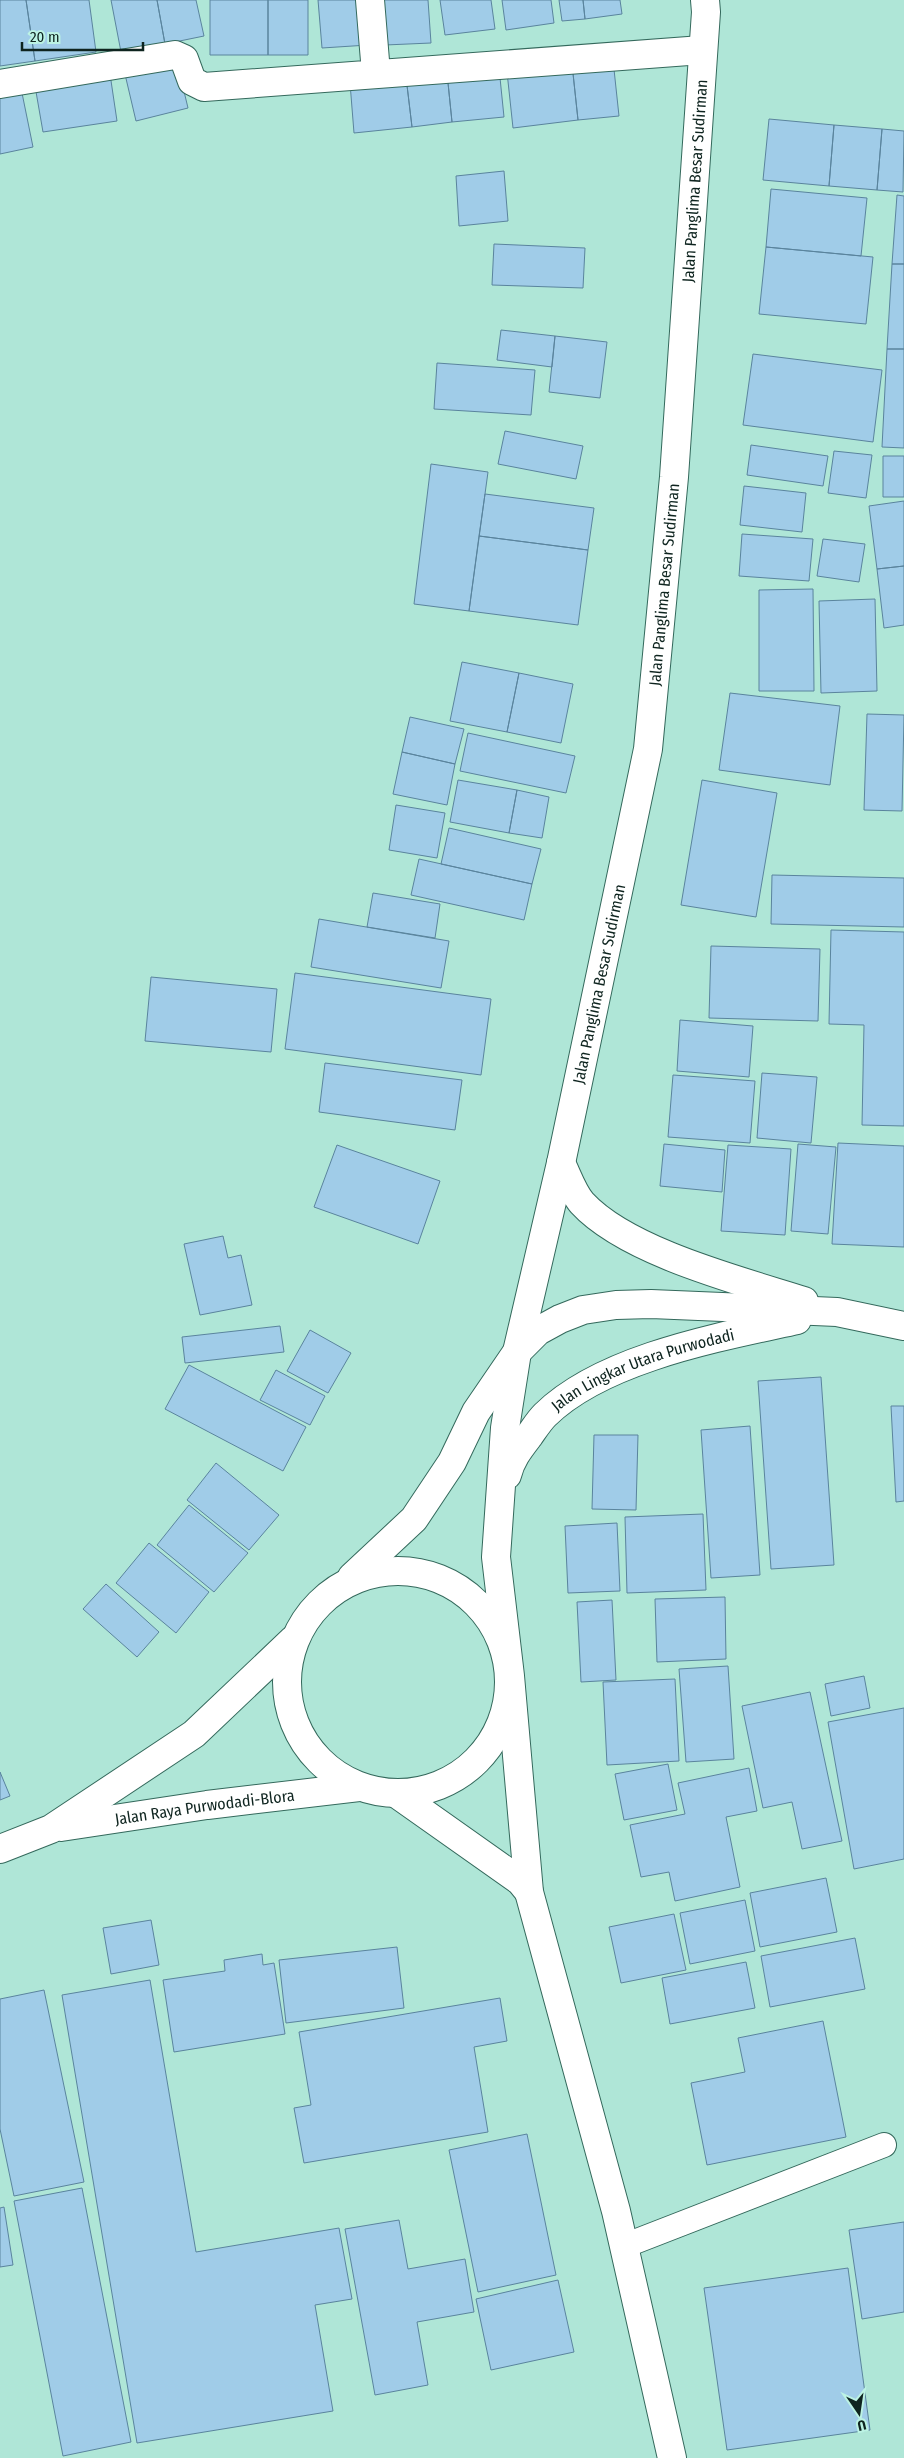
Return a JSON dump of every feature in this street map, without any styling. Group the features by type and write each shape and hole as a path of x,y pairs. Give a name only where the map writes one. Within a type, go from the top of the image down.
{"main road":[{"path":"370,0 376,73"},
{"name":"Jalan Panglima Besar Sudirman","path":"501,1496 505,1428 517,1352 561,1163 648,748 674,477 705,6"},
{"path":"0,84 175,55 184,59 192,81 204,87 702,50"},
{"path":"561,1163 581,1203 614,1230 683,1262 837,1312"},
{"name":"Jalan Lingkar Utara Purwodadi","path":"517,1352 538,1331 560,1319 583,1310 616,1305 837,1312 904,1326"},
{"name":"Jalan Lingkar Utara Purwodadi","path":"501,1496 511,1458 545,1415 580,1388 640,1361 713,1338 837,1312"},
{"path":"345,1583 381,1572 418,1572 453,1585 483,1608 502,1640 510,1676 506,1712 491,1745 466,1772 433,1789 398,1794 359,1787 327,1770 303,1743 289,1711 286,1675 293,1640 307,1618 324,1598 345,1583 414,1518 452,1462 476,1412 517,1352"},
{"path":"501,1496 496,1557 510,1676 529,1892 616,2210 672,2458"},
{"name":"Jalan Raya Purwodadi-Blora","path":"0,1850 51,1829 194,1734 293,1640"},
{"name":"Jalan Raya Purwodadi-Blora","path":"51,1829 207,1804 359,1787"},
{"path":"398,1794 520,1881 529,1892"}],"lane":[{"path":"624,2246 884,2145"}],"building":[{"path":"0,0 26,0 35,61 0,66"},
{"path":"26,0 89,0 96,52 35,61"},
{"path":"111,0 157,0 165,44 121,52"},
{"path":"157,0 196,0 204,36 165,44"},
{"path":"210,0 268,0 268,55 210,55"},
{"path":"268,0 308,0 308,55 268,55"},
{"path":"318,0 365,0 368,45 322,48"},
{"path":"383,0 428,0 431,43 385,45"},
{"path":"440,0 491,0 495,29 445,35"},
{"path":"502,0 551,0 554,23 506,30"},
{"path":"559,0 583,0 585,19 562,21"},
{"path":"583,0 620,0 622,14 585,19"},
{"path":"176,58 188,108 136,121 124,70"},
{"path":"613,60 619,116 578,120 572,64"},
{"path":"572,64 578,120 513,128 507,72"},
{"path":"499,68 504,117 452,122 447,73"},
{"path":"447,73 452,122 412,127 406,77"},
{"path":"110,74 117,121 43,132 35,86"},
{"path":"406,77 412,127 354,133 350,83"},
{"path":"22,93 33,147 0,154 0,98"},
{"path":"769,119 834,125 829,186 763,180"},
{"path":"834,125 882,129 877,190 829,186"},
{"path":"882,129 904,131 903,192 877,190"},
{"path":"504,171 508,221 459,226 456,176"},
{"path":"771,189 867,198 861,256 766,247"},
{"path":"897,195 904,196 904,264 892,264"},
{"path":"494,244 585,248 583,288 492,285"},
{"path":"766,247 873,257 866,324 759,314"},
{"path":"892,264 904,264 904,349 887,349"},
{"path":"501,330 555,336 552,367 497,360"},
{"path":"555,336 607,342 600,398 549,392"},
{"path":"887,349 904,349 904,448 882,447"},
{"path":"753,354 882,370 873,442 743,425"},
{"path":"437,363 535,370 531,415 434,409"},
{"path":"505,431 583,446 576,479 498,464"},
{"path":"751,445 828,456 823,486 747,475"},
{"path":"834,451 872,455 866,498 828,493"},
{"path":"883,456 904,456 904,497 883,497"},
{"path":"431,464 488,472 469,611 414,604"},
{"path":"744,486 806,493 802,532 740,525"},
{"path":"485,494 594,508 588,550 479,536"},
{"path":"904,501 904,566 877,569 869,506"},
{"path":"742,534 813,539 809,581 739,576"},
{"path":"479,536 588,550 578,625 469,611"},
{"path":"823,539 865,544 859,582 817,576"},
{"path":"904,566 904,625 884,628 877,569"},
{"path":"813,589 814,691 759,691 759,590"},
{"path":"875,599 877,691 821,693 819,601"},
{"path":"462,662 519,673 507,732 450,721"},
{"path":"519,673 573,684 561,743 507,732"},
{"path":"730,693 840,706 830,785 719,770"},
{"path":"867,714 904,715 902,811 864,810"},
{"path":"410,717 464,729 455,764 402,752"},
{"path":"468,733 575,756 566,793 460,771"},
{"path":"402,752 455,764 447,805 393,794"},
{"path":"458,780 517,790 509,833 450,822"},
{"path":"702,780 777,793 756,917 681,905"},
{"path":"517,790 549,797 542,838 509,833"},
{"path":"396,805 445,813 437,858 389,850"},
{"path":"449,828 541,849 532,884 441,864"},
{"path":"419,859 532,884 524,920 411,895"},
{"path":"772,875 904,878 904,927 771,924"},
{"path":"373,893 440,904 435,938 367,927"},
{"path":"319,919 449,941 441,988 311,967"},
{"path":"831,930 904,932 904,1126 862,1125 864,1025 829,1024"},
{"path":"711,946 820,949 818,1021 709,1018"},
{"path":"295,973 491,999 481,1075 285,1049"},
{"path":"151,977 277,989 271,1052 145,1041"},
{"path":"680,1020 753,1026 749,1077 677,1071"},
{"path":"325,1063 462,1080 455,1130 319,1112"},
{"path":"762,1073 817,1077 811,1143 757,1138"},
{"path":"673,1075 755,1081 750,1143 668,1137"},
{"path":"838,1143 904,1146 904,1247 832,1244"},
{"path":"664,1144 725,1150 722,1192 660,1186"},
{"path":"798,1144 836,1147 828,1234 791,1231"},
{"path":"337,1145 440,1181 418,1244 314,1207"},
{"path":"728,1145 791,1149 785,1235 721,1231"},
{"path":"223,1236 228,1258 241,1255 252,1305 200,1315 184,1244"},
{"path":"280,1326 284,1352 185,1363 182,1337"},
{"path":"310,1330 351,1353 328,1393 287,1371"},
{"path":"189,1365 306,1427 283,1471 165,1409"},
{"path":"276,1370 325,1396 310,1425 260,1400"},
{"path":"821,1377 834,1565 771,1569 758,1381"},
{"path":"891,1406 904,1406 904,1501 896,1502"},
{"path":"750,1426 760,1575 711,1578 701,1430"},
{"path":"594,1435 638,1435 636,1510 592,1509"},
{"path":"216,1463 279,1515 249,1550 187,1500"},
{"path":"189,1505 248,1553 214,1592 157,1545"},
{"path":"703,1514 706,1590 627,1593 625,1517"},
{"path":"617,1523 620,1591 568,1593 565,1526"},
{"path":"149,1543 209,1592 176,1633 116,1583"},
{"path":"106,1584 159,1632 137,1657 83,1609"},
{"path":"725,1597 726,1659 657,1662 655,1599"},
{"path":"612,1600 616,1680 581,1682 577,1602"},
{"path":"728,1666 734,1759 686,1762 679,1669"},
{"path":"864,1676 870,1708 831,1716 825,1684"},
{"path":"675,1679 679,1761 607,1765 603,1682"},
{"path":"810,1692 842,1841 802,1849 792,1802 763,1808 742,1706"},
{"path":"904,1708 904,1859 854,1869 828,1722"},
{"path":"668,1764 677,1810 624,1820 615,1774"},
{"path":"749,1768 757,1811 726,1817 740,1887 675,1901 669,1872 641,1877 630,1825 685,1814 678,1783"},
{"path":"0,1772 10,1796 0,1800"},
{"path":"826,1878 837,1932 760,1947 750,1893"},
{"path":"745,1900 755,1951 690,1964 680,1913"},
{"path":"674,1914 686,1970 621,1983 609,1927"},
{"path":"151,1920 159,1965 111,1974 103,1928"},
{"path":"855,1938 865,1989 770,2007 761,1956"},
{"path":"397,1947 404,2008 286,2023 279,1960"},
{"path":"262,1954 263,1965 274,1963 285,2034 174,2052 163,1980 225,1971 224,1960"},
{"path":"746,1962 755,2008 670,2024 662,1978"},
{"path":"150,1980 196,2252 339,2228 352,2299 315,2305 333,2411 137,2443 62,1995"},
{"path":"44,1990 84,2182 14,2196 0,2129 0,1999"},
{"path":"500,1998 507,2041 474,2047 488,2132 304,2163 294,2108 311,2105 299,2032"},
{"path":"823,2021 846,2137 707,2165 691,2083 745,2072 738,2038"},
{"path":"527,2134 556,2275 478,2292 449,2150"},
{"path":"82,2188 131,2442 63,2456 14,2201"},
{"path":"4,2207 13,2265 0,2267 0,2208"},
{"path":"399,2220 408,2269 465,2259 474,2312 417,2322 428,2385 375,2395 345,2229"},
{"path":"904,2222 904,2312 862,2319 849,2230"},
{"path":"848,2268 870,2430 727,2450 704,2288"},
{"path":"558,2280 574,2352 491,2370 476,2299"}]}
